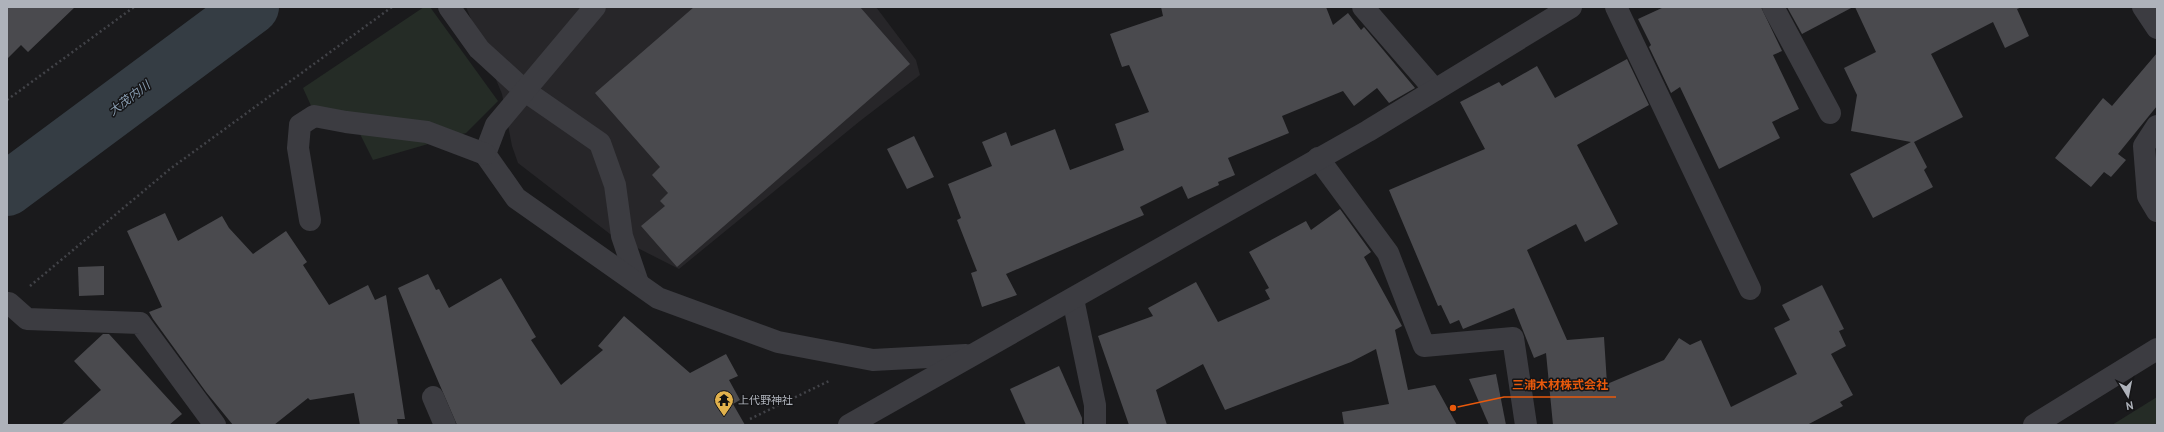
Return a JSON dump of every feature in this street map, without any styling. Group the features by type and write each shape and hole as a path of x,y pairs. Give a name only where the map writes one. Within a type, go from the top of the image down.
{"street":[{"path":"449,7 479,49 525,91 600,143 615,185 622,236 638,283"},
{"path":"485,154 496,125 594,7"},
{"path":"1363,7 1435,90"},
{"path":"849,425 1368,131 1570,7"},
{"path":"1616,7 1750,289"},
{"path":"1773,7 1830,112"},
{"path":"2143,7 2157,28"},
{"path":"310,220 298,148 300,125 314,116 346,122 427,132 485,154 516,198 658,298 778,342 873,360 972,355"},
{"path":"2157,126 2144,146 2148,196 2157,211"},
{"path":"1318,158 1388,253 1424,346 1514,338 1526,425"},
{"path":"1073,299 1095,405 1095,425"},
{"path":"9,303 27,319 140,323 215,425"},
{"path":"2034,425 2157,349"},
{"path":"433,397 445,425"}],"path":[{"path":"7,100 134,7"},
{"path":"9,303 170,169 392,7"},
{"path":"750,419 832,380"}],"shaded area":[{"path":"424,7 430,7 498,101 466,133 373,160 353,120 313,110 303,88"},
{"path":"466,7 876,7 916,60 920,75 860,121 679,269 610,234 518,163 512,146 502,94"},
{"path":"2157,397 2157,425 2112,425"}],"building":[{"path":"7,7 75,7 28,52 21,45 7,59"},
{"path":"694,7 860,7 910,64 677,267 641,226 665,206 660,201 668,193 652,175 660,167 595,93"},
{"path":"1161,7 1326,7 1333,25 1348,13 1361,30 1364,27 1415,88 1389,103 1377,88 1354,106 1343,91 1282,116 1289,133 1228,158 1235,175 1218,182 1219,185 1188,199 1182,186 1140,207 1144,215 1006,274 1017,295 982,307 971,273 977,271 957,220 961,218 948,184 992,166 982,142 1006,132 1011,146 1055,129 1070,170 1124,150 1115,124 1149,112 1129,65 1122,67 1110,34 1163,16"},
{"path":"1664,7 1761,7 1782,51 1773,55 1799,109 1772,122 1780,138 1719,169 1680,87 1671,93 1649,47 1651,45 1638,19"},
{"path":"1787,7 1853,7 1802,34"},
{"path":"1855,7 2022,7 2017,9 2029,36 2005,48 1993,22 1931,54 1963,117 1914,142 1927,167 1924,170 1933,187 1873,218 1850,174 1911,142 1851,131 1857,95 1844,68 1876,52"},
{"path":"2157,53 2157,106 2118,154 2126,160 2111,177 2104,172 2091,187 2055,158 2103,98 2112,106"},
{"path":"1627,59 1649,105 1577,145 1618,224 1585,242 1576,224 1527,250 1567,340 1604,337 1607,384 1664,360 1679,338 1690,345 1701,340 1731,407 1797,374 1774,328 1790,320 1782,305 1822,285 1844,329 1839,331 1846,346 1831,354 1853,395 1840,402 1843,406 1807,425 1553,425 1546,353 1534,358 1514,308 1463,329 1459,320 1450,324 1441,305 1438,306 1389,190 1485,149 1460,102 1499,82 1502,86 1537,66 1555,98"},
{"path":"914,136 934,177 907,189 887,149"},
{"path":"1340,209 1371,252 1364,257 1402,326 1395,330 1408,390 1435,385 1457,425 1344,425 1342,412 1389,404 1376,349 1351,362 1225,410 1203,364 1156,390 1167,425 1129,425 1098,336 1153,316 1148,308 1196,282 1218,322 1270,299 1265,290 1269,288 1249,252 1306,221 1311,230"},
{"path":"165,213 178,241 222,216 229,228 253,254 286,231 307,262 303,265 329,305 368,285 375,300 386,295 405,419 397,419 398,425 360,425 354,393 310,400 308,398 274,425 233,425 206,392 149,312 162,307 127,231"},
{"path":"104,266 104,295 79,296 78,267"},
{"path":"428,274 436,290 439,289 449,308 501,278 536,337 531,340 561,385 603,350 598,346 624,316 690,373 726,354 738,376 729,380 740,400 733,404 745,425 457,425 398,288"},
{"path":"103,334 109,334 182,414 169,425 61,425 101,390 74,361"},
{"path":"1059,366 1082,418 1082,425 1026,425 1010,389"},
{"path":"1496,374 1506,425 1489,425 1469,379"}],"waterway":[{"name":"大茂内川","path":"7,189 252,7"}],"place":[{"name":"三浦木材株式会社","path":"1453,408"},
{"name":"上代野神社","path":"724,417"}]}
